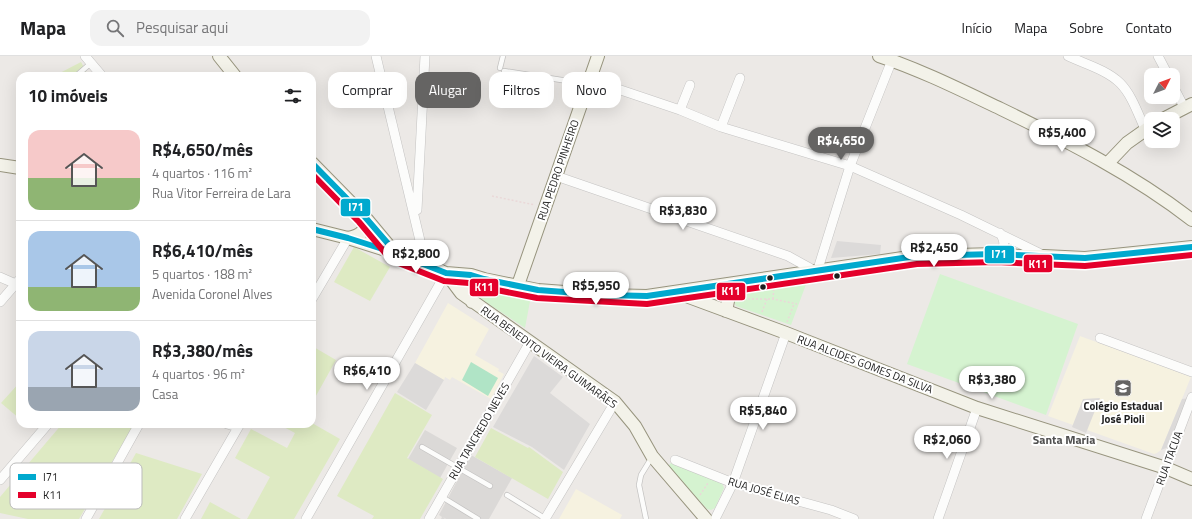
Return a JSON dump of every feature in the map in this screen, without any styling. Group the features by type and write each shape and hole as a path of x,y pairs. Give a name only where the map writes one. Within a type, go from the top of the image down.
{"street":[{"path":"85,56 99,72"},
{"path":"219,56 232,72"},
{"path":"376,56 422,249 428,260 446,273"},
{"path":"417,225 425,56"},
{"name":"RUA PEDRO PINHEIRO","path":"593,72 598,56"},
{"path":"879,56 892,60 1032,124 1107,164 1150,190 1191,220"},
{"path":"1068,56 1103,72 1120,82 1129,94 1144,120"},
{"path":"1158,56 1164,68"},
{"path":"817,272 850,166 892,60"},
{"path":"721,127 740,78"},
{"path":"680,110 690,85"},
{"path":"621,92 680,110 721,127 850,166 1000,233 1044,256"},
{"path":"1176,112 1188,105 1180,95"},
{"name":"RUA PEDRO PINHEIRO","path":"518,285 581,108"},
{"path":"1107,164 1127,143 1144,130"},
{"path":"0,165 16,167"},
{"path":"316,167 365,217 395,253"},
{"path":"556,176 788,256 817,272"},
{"path":"316,292 348,238 354,237 363,231 366,226 365,217"},
{"path":"316,230 348,238 395,253 446,273 471,274 484,279 538,290 604,295 647,296 676,293 916,256 996,254 1085,258 1170,250 1190,245"},
{"path":"996,254 1003,249 1004,246 1004,240 1000,233"},
{"path":"306,519 446,273"},
{"name":"RUA BENEDITO VIEIRA GUIMARÃES","path":"446,273 461,293 472,302 615,402 635,426 652,456 706,519"},
{"path":"0,277 16,283"},
{"path":"472,302 467,291 467,285 471,281 484,279"},
{"path":"727,305 735,284"},
{"path":"0,302 16,286"},
{"name":"RUA ALCIDES GOMES DA SILVA","path":"676,293 727,305 786,328 977,408 1166,468 1192,479"},
{"path":"715,519 733,483 786,328"},
{"path":"1100,338 1192,372"},
{"name":"RUA TANCREDO NEVES","path":"429,519 530,342"},
{"name":"RUA ITACUA","path":"1146,519 1192,397"},
{"path":"546,519 615,402"},
{"path":"938,519 977,408"},
{"path":"15,463 45,428"},
{"path":"117,463 137,428"},
{"path":"185,519 238,428"},
{"name":"RUA JOSÉ ELIAS","path":"675,460 733,483 831,510 854,519"},
{"path":"0,480 10,468"},
{"path":"86,519 92,509"}],"lane":[{"path":"504,56 502,70 562,78"},
{"path":"81,72 92,64"},
{"path":"422,447 490,486"},
{"path":"646,519 639,485 641,475 652,456"},
{"path":"507,495 546,519"},
{"path":"442,497 478,519"}],"path":[{"path":"492,196 546,207"},
{"path":"774,294 774,299"},
{"path":"727,305 767,299 797,304"},
{"path":"762,312 767,299"},
{"path":"786,328 794,304"},
{"path":"694,504 714,476"}],"shaded area":[{"path":"837,241 881,245 880,254 831,258"},
{"path":"448,303 489,329 475,355 499,369 498,371 504,374 491,399 452,377 450,380 445,377 444,380 415,363"},
{"name":"Colégio Estadual José Pioli","path":"1080,336 1191,377 1161,450 1157,453 1154,454 1048,416"},
{"path":"534,356 563,377 550,393 590,424 564,470 532,447 493,427"},
{"path":"415,363 444,380 426,410 397,392"},
{"path":"1100,398 1086,433 1072,427 1083,399"},
{"path":"1189,398 1169,447 1161,450 1182,399"},
{"path":"425,430 457,448 440,478 408,459"},
{"path":"471,455 512,478 489,519 446,519 443,517 445,519 441,519 442,517 439,515"},
{"path":"576,489 622,515 620,519 559,519"}],"green space":[{"path":"81,62 86,72 62,72"},
{"path":"354,247 390,267 370,301 334,282"},
{"path":"940,274 1078,324 1046,415 907,364"},
{"path":"808,279 791,325 736,306 733,300 737,289"},
{"path":"483,284 531,296 525,328 478,297"},
{"path":"316,348 336,360 316,396"},
{"path":"471,362 498,378 488,396 462,380"},
{"path":"16,386 16,416 1,403"},
{"path":"395,393 432,415 407,458 443,479 420,519 372,519 374,516 337,496"},
{"path":"316,425 340,439 294,519 247,519 270,477 235,458 251,429 287,448 295,433 286,428 316,428"},
{"path":"59,428 132,428 111,463 29,463"},
{"path":"491,428 528,448 529,447 563,472 548,499 475,457"},
{"path":"136,453 202,474 177,519 99,519 105,509 142,509 142,463 130,463"},
{"path":"671,463 722,483 724,488 715,508 711,510 707,509 668,466"},
{"path":"10,485 10,509 85,509 79,519 28,519 0,513 0,497"},
{"path":"210,502 241,519 201,519"}],"transit line":[{"name":"I71","path":"316,167 365,217 397,254"},
{"name":"K11","path":"316,178 359,222 391,260 444,281 469,283 537,298 647,304 917,264 996,262 1085,266 1192,255"},
{"name":"I71","path":"316,230 348,238 395,253 446,273 471,275 538,290 604,295 647,296 916,256 996,254 1085,258 1192,247"}],"place":[{"name":"Colégio Estadual José Pioli","path":"1123,388"}],"district":[{"name":"Santa Maria","path":"1064,439"}]}
